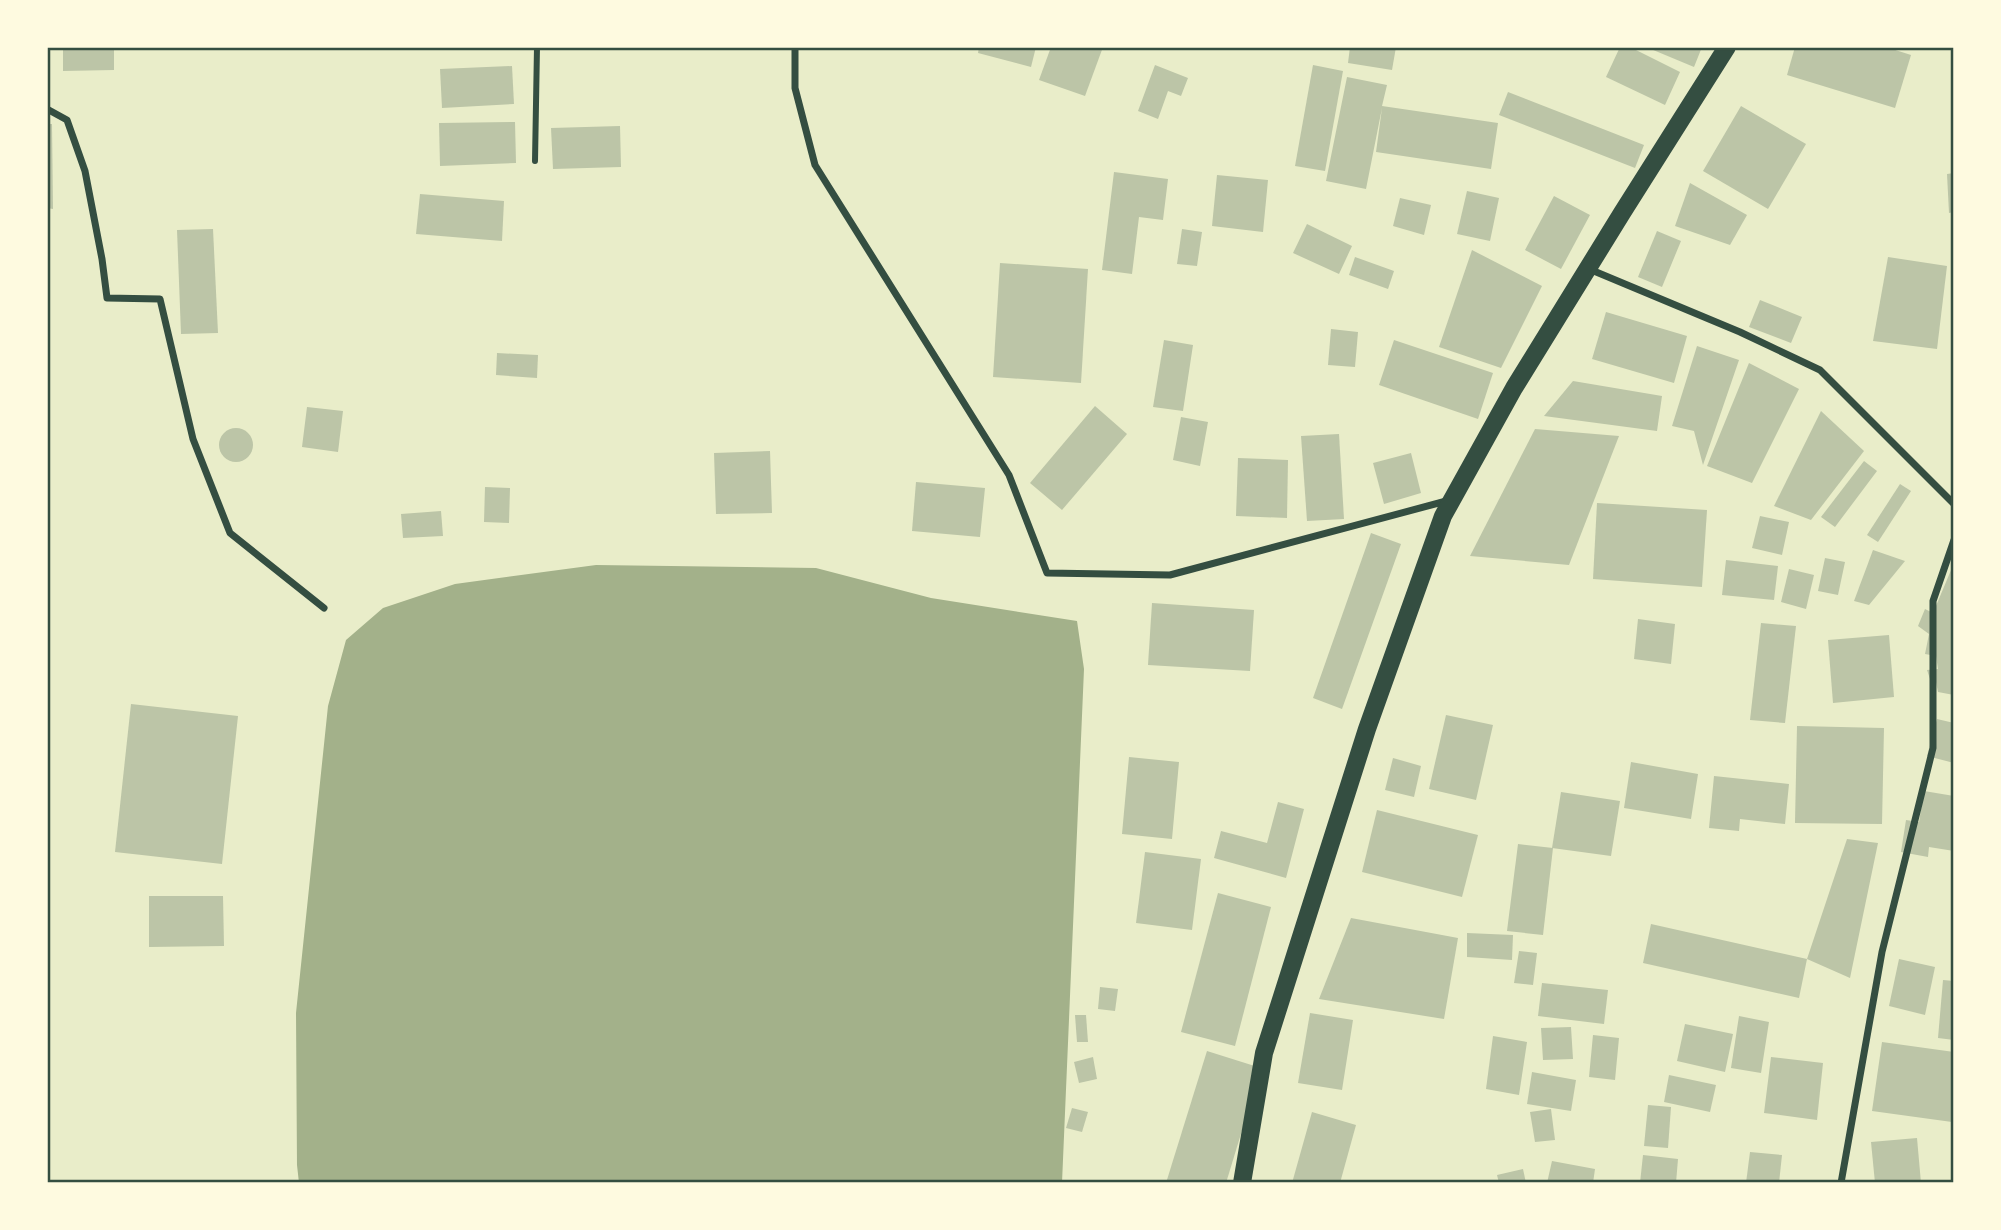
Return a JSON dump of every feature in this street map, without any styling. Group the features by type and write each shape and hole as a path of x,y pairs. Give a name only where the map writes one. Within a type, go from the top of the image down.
{"main road":[{"path":"1242,1183 1265,1053 1367,729 1443,516 1514,388 1727,47"}],"street":[{"path":"535,161 537,47"},
{"path":"795,47 795,88 815,165 1009,475 1047,573 1170,575 1452,499"},
{"path":"47,109 67,120 85,171 107,298 160,299 193,439 230,533 324,608"},
{"path":"1588,268 1740,332 1820,370 1954,504"},
{"path":"1841,1183 1882,952 1933,748 1933,601 1954,540"}],"shaded area":[{"path":"596,565 816,568 931,598 1077,621 1084,669 1062,1183 299,1183 296,1013 328,706 346,640 383,608 455,584"}],"building":[{"path":"63,47 114,47 114,70 63,71"},
{"path":"979,47 1036,47 1031,67 978,53"},
{"path":"1051,47 1103,47 1085,96 1039,80"},
{"path":"1350,47 1396,47 1392,70 1348,63"},
{"path":"1620,47 1630,47 1680,72 1665,105 1606,77"},
{"path":"1646,47 1702,47 1694,67"},
{"path":"1795,47 1886,47 1911,55 1895,108 1787,75"},
{"path":"1155,65 1188,78 1181,96 1168,91 1158,119 1138,111"},
{"path":"1313,65 1343,71 1325,171 1295,166"},
{"path":"512,66 514,104 442,108 440,69"},
{"path":"1347,77 1387,85 1382,106 1498,123 1491,169 1376,152 1382,108 1366,189 1326,181"},
{"path":"1508,92 1644,145 1635,168 1499,115"},
{"path":"1741,106 1806,144 1768,209 1703,171"},
{"path":"515,122 516,163 440,166 439,123"},
{"path":"47,124 52,124 53,209 47,208"},
{"path":"620,126 621,167 553,169 551,128"},
{"path":"1114,172 1168,179 1163,220 1139,217 1132,274 1102,270"},
{"path":"1954,173 1954,212 1949,213 1947,174"},
{"path":"1217,175 1268,180 1263,232 1212,226"},
{"path":"1690,183 1747,215 1730,245 1675,226"},
{"path":"1467,191 1499,198 1490,241 1457,234"},
{"path":"420,194 504,201 502,241 416,234"},
{"path":"1554,196 1590,215 1561,269 1525,250"},
{"path":"1400,198 1431,205 1424,235 1393,226"},
{"path":"1307,224 1352,246 1339,274 1293,253"},
{"path":"1954,224 1954,253 1951,253"},
{"path":"213,229 218,333 181,334 177,230"},
{"path":"1182,229 1202,232 1197,266 1177,264"},
{"path":"1657,231 1681,241 1662,287 1638,277"},
{"path":"1472,250 1542,286 1501,368 1439,347"},
{"path":"1355,257 1394,271 1388,289 1349,275"},
{"path":"1888,257 1947,266 1937,349 1873,341"},
{"path":"1000,263 1088,269 1081,383 993,377"},
{"path":"1760,300 1802,317 1791,343 1749,327"},
{"path":"1606,312 1687,336 1674,383 1592,359"},
{"path":"1331,329 1358,332 1355,367 1328,365"},
{"path":"1164,340 1193,345 1183,411 1153,407"},
{"path":"1394,340 1493,373 1478,419 1379,385"},
{"path":"1697,346 1739,360 1703,465 1694,431 1672,426"},
{"path":"497,353 538,355 537,378 496,375"},
{"path":"1749,363 1799,389 1752,483 1707,466"},
{"path":"1573,381 1662,396 1657,431 1544,416"},
{"path":"1095,406 1127,434 1062,510 1030,483"},
{"path":"307,407 343,411 338,452 302,447"},
{"path":"1821,411 1864,451 1811,520 1774,506"},
{"path":"1181,417 1208,422 1200,466 1173,460"},
{"path":"236,428 248,433 253,445 248,457 236,462 224,457 219,445 224,433"},
{"path":"1535,429 1619,436 1569,565 1470,556"},
{"path":"1339,434 1344,519 1307,521 1301,436"},
{"path":"770,451 772,513 716,514 714,453"},
{"path":"1411,453 1421,493 1384,504 1373,463"},
{"path":"1238,458 1288,460 1287,518 1236,516"},
{"path":"1864,461 1877,471 1835,527 1821,517"},
{"path":"916,482 985,488 980,537 912,531"},
{"path":"1900,484 1911,491 1878,542 1867,535"},
{"path":"485,487 510,488 509,523 484,522"},
{"path":"1597,503 1707,510 1702,587 1593,579"},
{"path":"441,511 443,536 403,538 401,514"},
{"path":"1760,516 1789,522 1782,555 1752,548"},
{"path":"1371,533 1401,544 1342,709 1313,698"},
{"path":"1873,550 1905,561 1869,605 1854,601"},
{"path":"1825,558 1845,562 1838,595 1818,591"},
{"path":"1726,560 1778,566 1774,600 1722,595"},
{"path":"1954,563 1954,695 1938,692 1936,682 1931,682 1927,670 1938,669 1936,656 1925,654 1929,634 1918,626 1925,609 1933,613"},
{"path":"1789,569 1814,575 1806,609 1781,602"},
{"path":"1152,603 1254,610 1250,671 1148,665"},
{"path":"1638,619 1675,624 1671,664 1634,659"},
{"path":"1761,623 1796,626 1785,723 1750,720"},
{"path":"1889,635 1894,697 1833,703 1828,640"},
{"path":"131,704 238,716 222,864 115,852"},
{"path":"1446,715 1493,725 1476,800 1429,789"},
{"path":"1937,719 1954,723 1954,763 1927,756"},
{"path":"1797,726 1884,728 1882,824 1795,823"},
{"path":"1129,757 1179,762 1172,839 1122,834"},
{"path":"1393,758 1421,766 1414,797 1385,790"},
{"path":"1631,762 1698,774 1691,819 1624,808"},
{"path":"1714,776 1789,784 1785,824 1740,819 1739,831 1709,828"},
{"path":"1924,791 1954,796 1954,851 1929,847 1928,857 1901,852 1906,820 1919,822"},
{"path":"1561,792 1620,801 1611,856 1552,848"},
{"path":"1278,802 1304,809 1286,878 1214,858 1221,831 1267,843"},
{"path":"1377,810 1478,835 1462,897 1362,872"},
{"path":"1847,839 1878,843 1850,978 1807,959"},
{"path":"1518,844 1553,848 1543,935 1507,931"},
{"path":"1145,852 1201,859 1192,930 1136,923"},
{"path":"1218,893 1271,907 1235,1046 1181,1032"},
{"path":"149,896 223,896 224,946 149,947"},
{"path":"1351,918 1458,938 1444,1019 1319,999"},
{"path":"1651,924 1807,959 1799,998 1643,963"},
{"path":"1467,933 1513,935 1512,960 1467,957"},
{"path":"1519,951 1537,953 1533,985 1514,983"},
{"path":"1899,959 1935,967 1925,1015 1889,1006"},
{"path":"1943,980 1954,981 1954,1040 1938,1038"},
{"path":"1542,983 1608,990 1604,1024 1538,1016"},
{"path":"1100,987 1118,989 1115,1011 1098,1009"},
{"path":"1310,1013 1353,1020 1342,1090 1298,1083"},
{"path":"1075,1015 1086,1015 1088,1042 1077,1042"},
{"path":"1739,1016 1769,1022 1761,1073 1731,1068"},
{"path":"1685,1024 1733,1034 1725,1072 1677,1061"},
{"path":"1571,1027 1573,1059 1543,1060 1541,1028"},
{"path":"1593,1035 1619,1038 1615,1080 1589,1077"},
{"path":"1493,1036 1527,1042 1519,1095 1486,1089"},
{"path":"1882,1042 1954,1052 1952,1122 1872,1111"},
{"path":"1207,1051 1261,1068 1226,1183 1166,1183"},
{"path":"1093,1057 1097,1079 1079,1083 1074,1062"},
{"path":"1771,1057 1823,1063 1817,1120 1764,1113"},
{"path":"1532,1072 1576,1080 1571,1111 1527,1104"},
{"path":"1669,1075 1716,1085 1710,1112 1664,1102"},
{"path":"1648,1105 1671,1107 1668,1148 1644,1146"},
{"path":"1072,1108 1088,1112 1082,1132 1066,1128"},
{"path":"1551,1109 1555,1140 1535,1142 1530,1112"},
{"path":"1312,1112 1356,1125 1340,1183 1292,1183"},
{"path":"1917,1138 1921,1183 1875,1183 1871,1142"},
{"path":"1750,1152 1782,1155 1779,1183 1746,1183"},
{"path":"1643,1155 1678,1159 1676,1183 1640,1183"},
{"path":"1552,1161 1595,1169 1593,1183 1547,1183"},
{"path":"1523,1169 1526,1183 1499,1183 1497,1175"}]}
